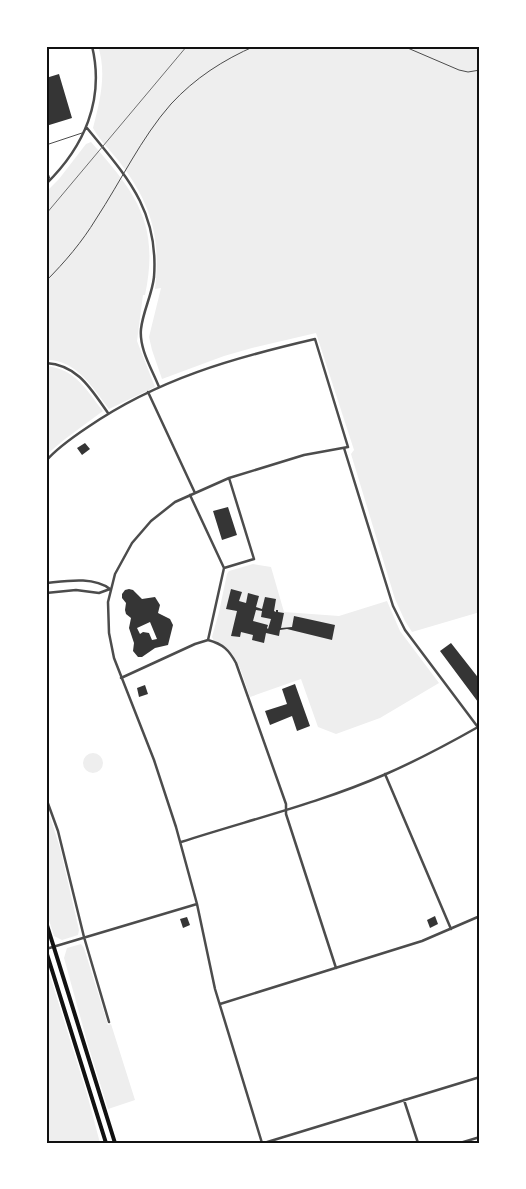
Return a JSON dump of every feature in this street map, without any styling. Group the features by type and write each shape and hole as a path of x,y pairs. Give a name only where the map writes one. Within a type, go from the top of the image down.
{"main road":[{"path":"46,922 115,1143"},
{"path":"46,950 106,1143"}],"street":[{"path":"46,184 72,153 87,128 96,85 96,70 92,46"},
{"path":"87,128 124,173 144,208 154,254 151,294 143,321 141,338 159,387"},
{"path":"46,461 68,442 109,413 159,387 229,360 315,339 348,447 304,456 229,478 190,495 163,510 140,532 124,557 110,589 108,602 112,653 154,760 180,842 197,904 220,1004 263,1143 480,1078"},
{"path":"47,363 63,366 76,374 109,413"},
{"path":"148,392 195,493"},
{"path":"180,842 343,790 385,774 479,729 405,630 393,606 344,448"},
{"path":"224,568 254,559 229,478"},
{"path":"190,495 224,568 208,640"},
{"path":"46,583 68,581 94,582 103,583 110,589"},
{"path":"46,593 76,590 99,593 110,589"},
{"path":"121,678 195,644 208,640 230,652 236,664 286,809 336,968"},
{"path":"385,774 450,929"},
{"path":"46,798 66,861 84,937 109,1022"},
{"path":"46,950 197,904"},
{"path":"220,1004 422,940 480,916"},
{"path":"404,1100 418,1143"},
{"path":"460,1143 480,1137"}],"lane":[{"path":"46,281 84,237 155,124 171,104 186,89 218,64 255,46"},
{"path":"403,46 459,70 468,72 480,70"},
{"path":"46,145 85,132"},
{"path":"46,168 50,180"}],"shaded area":[{"path":"98,46 480,46 480,612 412,632 405,621 395,599 351,454 354,450 316,333 224,356 162,379 149,337 161,288 155,289 157,254 152,223 147,208 132,179 93,128 100,97 102,77 101,56"},
{"path":"91,142 121,177 132,194 146,229 149,248 149,270 145,295 143,295 137,341 155,387 109,409 83,376 66,364 46,360 46,192 59,179 86,144"},
{"path":"46,366 65,371 73,376 103,411 46,455"},
{"path":"253,564 271,567 284,612 339,616 387,601 400,631 439,683 380,718 336,734 318,727 301,679 250,697 234,656 229,650 214,641 212,637 227,574 229,571"},
{"path":"93,753 100,756 103,763 100,770 93,773 86,770 83,763 86,756"},
{"path":"46,804 60,848 79,930 78,935 62,940 54,936 46,911"},
{"path":"81,944 84,948 108,1025 111,1024 135,1100 108,1109 64,958 67,948"},
{"path":"46,963 87,1094 100,1143 46,1143"}],"building":[{"path":"59,74 72,118 46,126 46,78"},
{"path":"85,443 90,449 82,455 77,448"},
{"path":"228,507 237,535 222,540 213,511"},
{"path":"231,589 242,592 239,601 246,603 248,593 259,596 256,607 262,609 265,597 276,599 274,611 278,610 278,612 284,613 281,628 292,627 294,616 335,625 332,640 287,629 280,630 279,636 266,633 264,643 252,640 253,635 241,632 240,637 231,636 237,611 226,609","holes":["256,610 262,611 261,617 271,619 268,629 268,625 253,621"]},
{"path":"125,590 133,590 142,599 155,597 160,605 158,613 170,619 173,625 168,645 155,648 142,657 138,657 133,651 134,643 129,628 131,618 126,614 126,603 122,598","holes":["150,622 157,639 152,640 149,633 143,632 140,634 137,628"]},
{"path":"451,643 480,680 480,700 478,702 440,651"},
{"path":"295,684 310,726 297,731 292,716 270,725 265,711 287,704 282,689"},
{"path":"145,685 148,694 139,697 137,688"},
{"path":"435,916 438,924 430,928 427,920"},
{"path":"187,917 190,925 183,928 180,919"}],"railway":[{"path":"46,214 187,46"}]}
